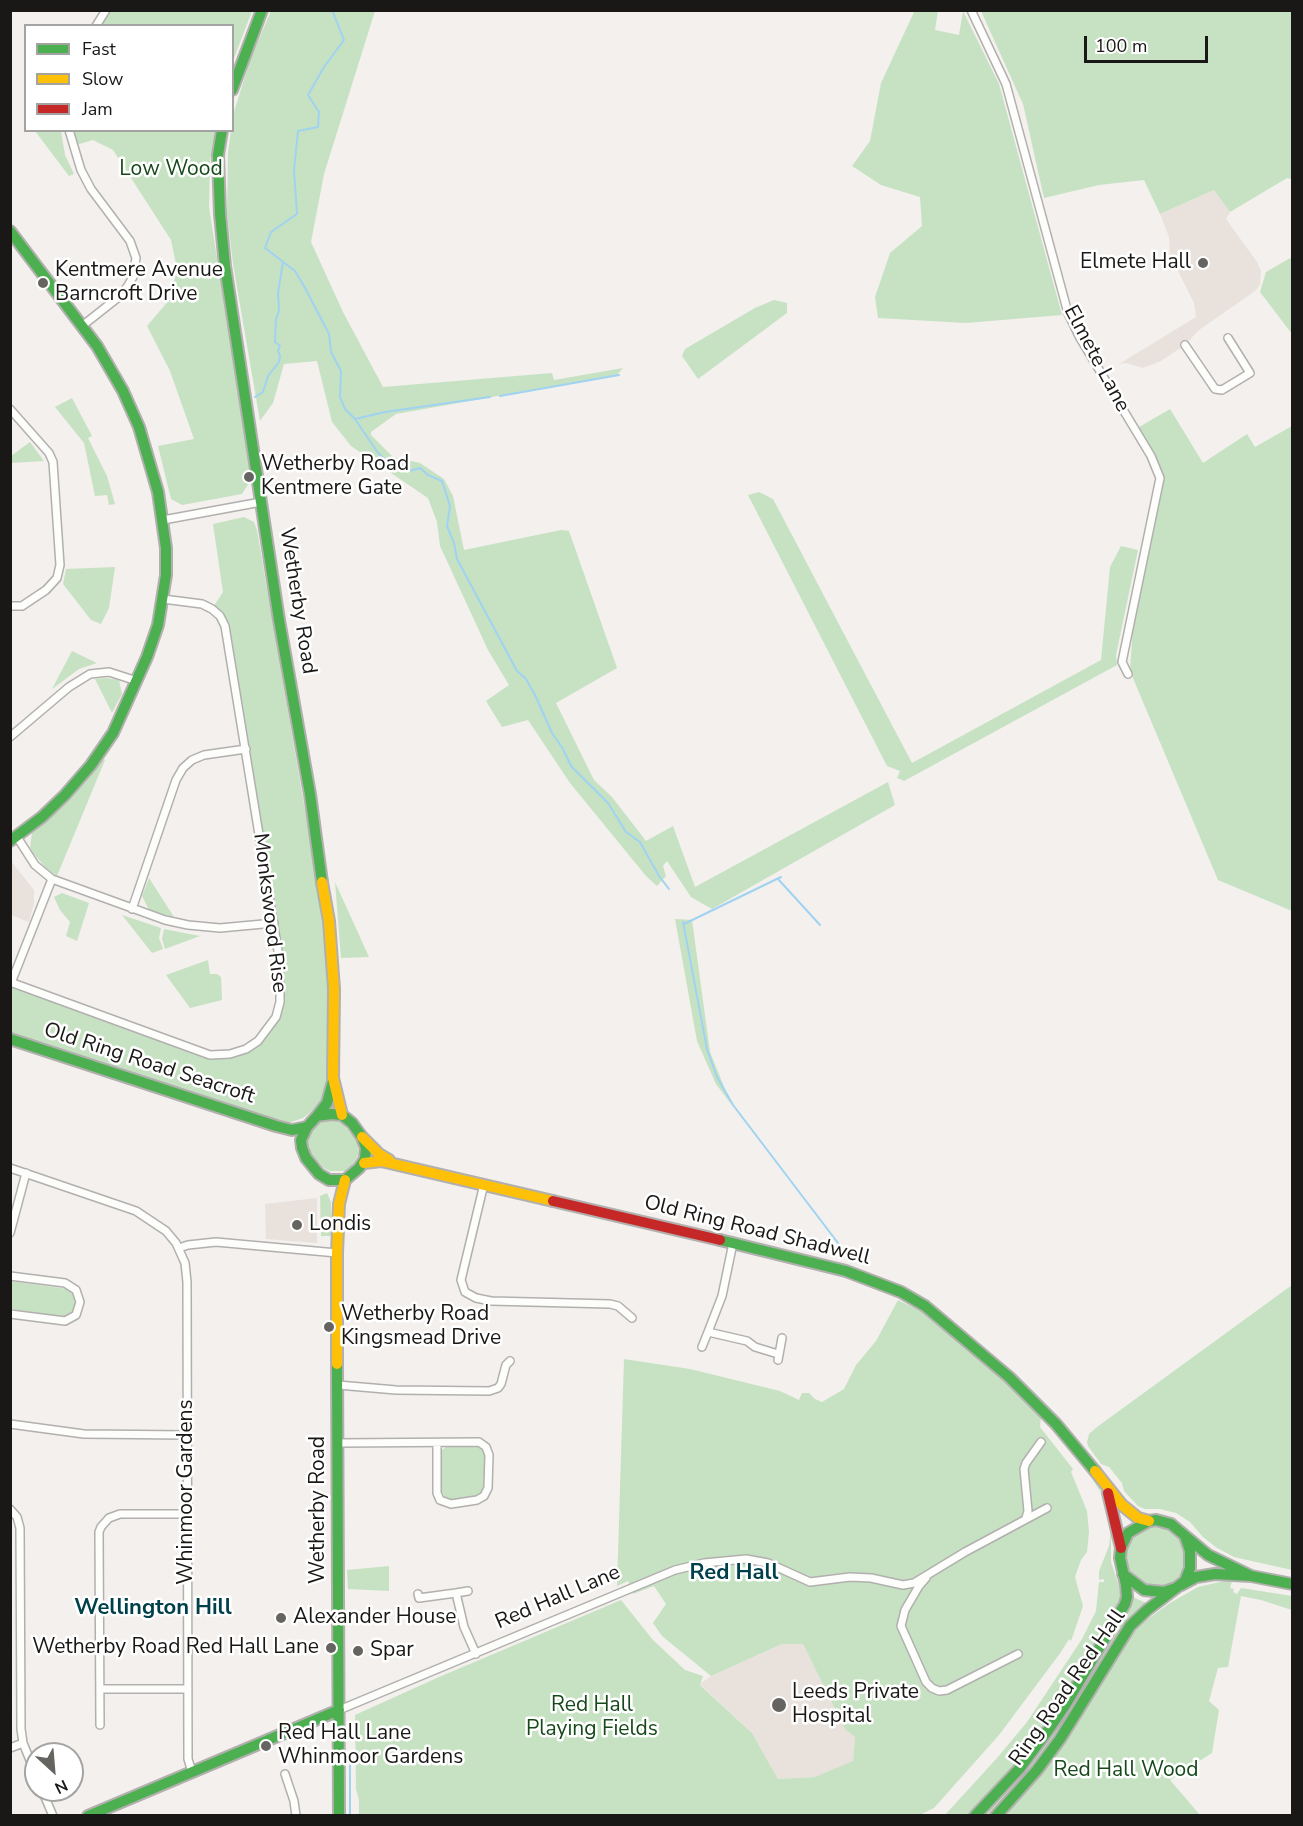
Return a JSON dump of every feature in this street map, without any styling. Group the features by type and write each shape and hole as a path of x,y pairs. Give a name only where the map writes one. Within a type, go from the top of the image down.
{"main road":[{"path":"234,84 262,10"},
{"name":"Wetherby Road","path":"222,132 218,155 225,266 329,921 334,989 333,1078"},
{"path":"10,231 111,367 133,412 153,475 163,520 166,575 153,642 113,733 91,765 65,795 14,839"},
{"name":"Old Ring Road Seacroft","path":"10,1039 276,1126 292,1130 307,1127"},
{"path":"333,1078 342,1115"},
{"path":"317,1116 342,1115 352,1123 362,1137 366,1148 364,1163 345,1180 336,1182 319,1174 311,1166 302,1148 301,1140 307,1127 327,1103 333,1078"},
{"name":"Old Ring Road Seacroft","path":"276,1126 302,1148"},
{"name":"Old Ring Road Shadwell","path":"362,1137 379,1155 394,1164"},
{"name":"Old Ring Road Shadwell","path":"364,1163 381,1161 733,1243 846,1271 901,1293 925,1306 1031,1399 1066,1436 1106,1487 1131,1513 1149,1521"},
{"path":"326,1178 339,1204"},
{"name":"Wetherby Road","path":"339,1815 337,1253 339,1204 345,1180"},
{"name":"Old Ring Road Shadwell","path":"1106,1487 1113,1509 1120,1548"},
{"path":"1251,1576 1208,1555 1183,1531 1171,1524 1156,1520 1135,1527 1128,1533 1120,1548 1123,1574 1144,1590 1164,1592 1207,1575 1251,1576 1293,1584"},
{"path":"1178,1586 1188,1575 1191,1559 1189,1544 1183,1531"},
{"name":"Ring Road Red Hall","path":"975,1815 1020,1768 1066,1704 1125,1604 1126,1585 1123,1574"},
{"name":"Ring Road Red Hall","path":"996,1815 1037,1770 1060,1739 1130,1626 1178,1586"},
{"name":"Red Hall Lane","path":"88,1815 339,1710"}],"street":[{"path":"97,24 106,10"},
{"name":"Elmete Lane","path":"971,10 1006,84 1068,312 1080,338 1151,456 1160,477 1122,662 1128,674"},
{"path":"70,132 81,170 91,189 130,241 136,258 133,277 128,287 82,326"},
{"path":"1185,345 1215,389 1222,390 1250,373 1228,338"},
{"path":"10,409 49,453 53,462 60,565 57,578 46,590 22,606 10,606"},
{"path":"163,520 261,502"},
{"name":"Monkswood Rise","path":"11,982 210,1055 230,1054 246,1049 258,1041 276,1017 280,1002 280,982 274,923 225,626 220,616 202,604 163,598"},
{"path":"10,737 69,687 90,674 109,672 137,681"},
{"path":"132,909 176,780 183,768 192,759 204,755 246,749"},
{"path":"14,839 35,864 52,879 172,922 204,927 236,928 274,923"},
{"path":"11,982 52,879"},
{"path":"10,1168 136,1211 166,1231 179,1248 216,1242 337,1253"},
{"path":"10,1233 26,1173"},
{"path":"484,1184 461,1280 465,1292 476,1298 522,1303 610,1304 618,1306 632,1318"},
{"path":"702,1347 712,1316 722,1296 733,1243"},
{"name":"Whinmoor Gardens","path":"179,1248 185,1263 187,1282 188,1759 192,1772"},
{"path":"10,1276 65,1283 76,1290 80,1302 76,1315 65,1321 10,1314"},
{"path":"708,1332 747,1341 778,1357 782,1338"},
{"path":"338,1385 396,1390 489,1391 498,1388 501,1384 504,1371 510,1361"},
{"path":"10,1424 84,1434 187,1435"},
{"path":"338,1443 479,1442 486,1447 489,1455 488,1488 484,1496 477,1500 451,1504 440,1500 437,1493 437,1443"},
{"path":"1026,1518 1028,1511 1024,1469 1041,1442"},
{"name":"Red Hall Lane","path":"339,1710 675,1570 704,1563 746,1559 768,1563 810,1582 850,1577 871,1578 903,1585 914,1583 1047,1508"},
{"path":"10,1509 17,1517 20,1528 19,1609 23,1743 10,1748"},
{"path":"100,1725 99,1532 101,1527 109,1518 120,1514 187,1514"},
{"path":"930,1574 909,1602 901,1626 926,1682 939,1691 947,1690 1018,1654"},
{"path":"418,1594 419,1598 468,1591"},
{"path":"456,1593 464,1627 476,1654"},
{"path":"10,1609 19,1609"},
{"path":"100,1689 188,1689"},
{"path":"285,1774 296,1815"}],"shaded area":[{"path":"1214,190 1230,212 1226,219 1257,262 1261,271 1260,285 1255,291 1199,330 1185,345 1161,361 1143,368 1126,363 1119,364 1196,317 1194,303 1170,255 1169,237 1160,214"},
{"path":"11,861 34,890 34,903 29,922 11,915"},
{"path":"317,1198 317,1243 266,1239 265,1204"},
{"name":"Leeds Private Hospital","path":"782,1644 803,1644 829,1696 855,1737 853,1764 815,1777 778,1779 752,1733 700,1684 711,1676"}],"green space":[{"path":"111,10 252,11 234,58 234,24 102,24"},
{"path":"915,10 938,11 935,30 959,35 963,11 999,84 1062,315 966,323 878,318 875,297 890,253 922,226 920,197 881,185 852,166 870,141 881,83"},
{"path":"271,11 375,11 324,174 311,242 343,312 383,387 552,373 554,380 623,368 617,375 396,414 371,432 371,435 393,457 420,463 444,479 453,496 464,550 561,530 569,531 617,668 556,703 594,780 612,797 646,841 673,826 695,887 888,782 895,805 712,909 691,897 667,861 663,866 666,876 657,886 646,876 570,783 528,720 502,727 486,701 509,685 488,650 440,546 437,522 428,498 351,446 332,422 317,361 284,364 273,403 260,421 233,264 227,213 228,152 231,132 234,132 234,112 251,57"},
{"path":"981,11 1292,11 1292,179 1287,178 1230,212 1214,190 1160,214 1144,180 1099,185 1044,198 1023,104"},
{"path":"36,132 61,132 65,155 74,174 69,176"},
{"name":"Low Wood","path":"73,132 215,132 210,162 209,207 250,469 247,470 249,483 242,494 182,505 171,499 158,446 194,439 170,371 147,326 170,299 177,269 171,240 113,150 93,140 76,145"},
{"path":"1292,257 1292,334 1260,292 1266,272"},
{"path":"774,300 787,303 787,313 698,379 682,356 685,349 755,308"},
{"path":"72,398 92,436 88,438 107,476 115,504 109,505 107,495 95,496 84,443 55,407"},
{"path":"1170,409 1203,463 1247,434 1255,447 1292,426 1292,911 1218,880 1130,671 1134,611 1160,478 1134,430"},
{"path":"30,442 44,461 11,463 11,456"},
{"path":"759,492 773,499 912,763 1101,660 1110,567 1121,546 1138,550 1116,655 1117,665 904,781 897,778 900,771 887,766 748,495"},
{"path":"244,517 254,522 257,530 311,845 323,920 326,961 330,1067 327,1089 323,1098 311,1112 303,1118 288,1123 11,1034 10,982 210,1055 246,1049 276,1018 280,988 225,626 212,609 223,592 213,524"},
{"path":"115,567 109,608 101,624 91,620 63,584 66,569"},
{"path":"72,651 97,663 79,669 52,689"},
{"path":"95,679 119,680 122,694 112,713"},
{"path":"104,759 57,876 46,868 33,853 30,847 32,833 69,801"},
{"path":"149,878 174,917 149,910 142,896"},
{"path":"335,882 369,957 341,958"},
{"path":"62,893 89,903 77,941 66,936 70,922 60,910 54,897"},
{"path":"122,915 161,928 159,938 163,949 152,953"},
{"path":"675,919 692,920 710,1052 731,1104 716,1084 697,1041"},
{"path":"164,929 200,936 165,949 162,939"},
{"path":"208,960 210,974 217,974 221,977 222,1000 190,1008 166,975"},
{"path":"327,1119 341,1122 357,1140 359,1154 351,1167 345,1171 330,1171 324,1168 310,1153 307,1138 314,1125"},
{"path":"327,1193 331,1202 331,1236 321,1236 320,1196"},
{"path":"10,1281 68,1289 75,1297 75,1307 64,1317 11,1309"},
{"path":"1292,1285 1292,1570 1234,1557 1217,1548 1190,1522 1176,1513 1138,1506 1124,1491 1122,1483 1109,1467 1101,1464 1087,1442 1089,1434 1097,1427"},
{"name":"Red Hall Playing Fields","path":"898,1300 925,1313 1029,1400 1029,1405 1041,1417 1040,1427 1073,1469 1071,1472 1087,1511 1089,1532 1087,1552 1081,1560 1075,1577 1083,1606 1071,1641 1069,1639 999,1735 934,1808 920,1815 359,1815 356,1789 355,1715 621,1600 653,1640 685,1670 703,1676 700,1685 752,1733 778,1779 815,1777 853,1761 855,1737 845,1729 803,1644 782,1644 711,1676 662,1636 653,1623 666,1604 654,1586 633,1594 628,1581 617,1586 624,1359 690,1369 780,1391 799,1400 802,1393 809,1393 822,1402 844,1389 856,1365 876,1341"},
{"path":"477,1446 486,1454 485,1488 477,1496 452,1501 446,1499 441,1490 442,1450 446,1447"},
{"path":"1083,1464 1099,1487 1105,1500 1111,1530 1104,1498"},
{"path":"1159,1525 1175,1532 1186,1546 1185,1571 1174,1585 1148,1590 1124,1565 1129,1539 1142,1528"},
{"path":"1111,1530 1111,1562 1121,1599 1060,1705 1016,1765 969,1815 944,1816 1027,1722 1082,1639 1096,1611 1099,1582 1104,1582 1104,1579 1099,1580 1099,1571 1109,1546"},
{"path":"389,1566 389,1591 348,1589 347,1570"},
{"name":"Red Hall Wood","path":"1232,1581 1230,1588 1234,1589 1233,1592 1237,1594 1241,1588 1292,1596 1292,1610 1241,1596 1228,1667 1218,1668 1209,1701 1219,1710 1212,1753 1170,1780 1200,1815 1008,1816 1009,1810 1142,1623 1198,1587"},
{"path":"1133,1597 1146,1603 1052,1742 990,1815 982,1816"}],"waterway":[{"path":"332,10 344,40 324,67 308,95 319,112 318,127 298,131 294,170 297,214 271,232 265,248 295,271 304,286 329,334 331,352 341,371 340,397 345,409 355,419 378,453 387,461 409,471 420,468 428,475 442,481 450,506 447,526 457,559 517,671 526,679 571,766 608,803 626,832 640,842 669,889"},
{"path":"255,397 263,392 268,376 279,362 280,346 275,342 276,319 279,311 278,293 283,262"},
{"path":"500,396 619,375"},
{"path":"355,419 385,412 490,397"},
{"path":"684,924 781,877"},
{"path":"778,879 820,925"},
{"path":"683,922 707,1049 717,1077 733,1105 841,1247"},
{"path":"350,1758 350,1816"}],"traffic: fast":[{"path":"234,85 262,10"},
{"path":"222,132 218,155 225,266 279,620 310,794 322,882"},
{"path":"10,231 97,346 123,391 139,427 158,492 166,548 166,575 158,625 147,657 113,733 91,765 65,795 42,817 10,841"},
{"path":"10,1039 276,1126 292,1130 307,1127"},
{"path":"317,1116 327,1103 333,1081"},
{"path":"331,1114 342,1115 352,1123 362,1137 366,1148 365,1159 359,1168 345,1180 329,1180 319,1174 306,1158 302,1148 301,1140 307,1127 317,1116 331,1114"},
{"path":"720,1240 846,1271 901,1292 925,1306 1009,1377 1056,1424 1095,1471"},
{"path":"337,1364 339,1816"},
{"path":"975,1816 1020,1768 1049,1729 1125,1604 1126,1585 1120,1558 1121,1548 1128,1533 1149,1521 1156,1520 1171,1524 1208,1555 1251,1576"},
{"path":"1123,1574 1144,1590 1164,1592 1176,1588 1185,1581 1190,1568 1190,1551 1185,1536"},
{"path":"1181,1585 1196,1577 1215,1574 1251,1576 1292,1584"},
{"path":"996,1816 1037,1770 1060,1739 1130,1626 1176,1588"},
{"path":"88,1816 339,1710"}],"traffic: slow":[{"path":"322,882 329,921 334,989 333,1078 342,1115"},
{"path":"362,1137 379,1154 389,1160"},
{"path":"364,1163 381,1161 553,1201"},
{"path":"337,1364 339,1204 345,1180"},
{"path":"1095,1471 1122,1505 1138,1518 1149,1521"}],"traffic: jam":[{"path":"553,1201 720,1240"},
{"path":"1108,1493 1121,1548"}],"place":[{"name":"Elmete Hall","path":"1203,263"},
{"name":"Kentmere Avenue Barncroft Drive","path":"43,283"},
{"name":"Wetherby Road Kentmere Gate","path":"249,477"},
{"name":"Londis","path":"297,1225"},
{"name":"Wetherby Road Kingsmead Drive","path":"329,1327"},
{"name":"Alexander House","path":"281,1618"},
{"name":"Wetherby Road Red Hall Lane","path":"331,1648"},
{"name":"Spar","path":"358,1651"},
{"name":"Leeds Private Hospital","path":"779,1705"},
{"name":"Red Hall Lane Whinmoor Gardens","path":"266,1746"}],"district":[{"name":"Red Hall","path":"734,1574"},
{"name":"Wellington Hill","path":"153,1609"}]}
